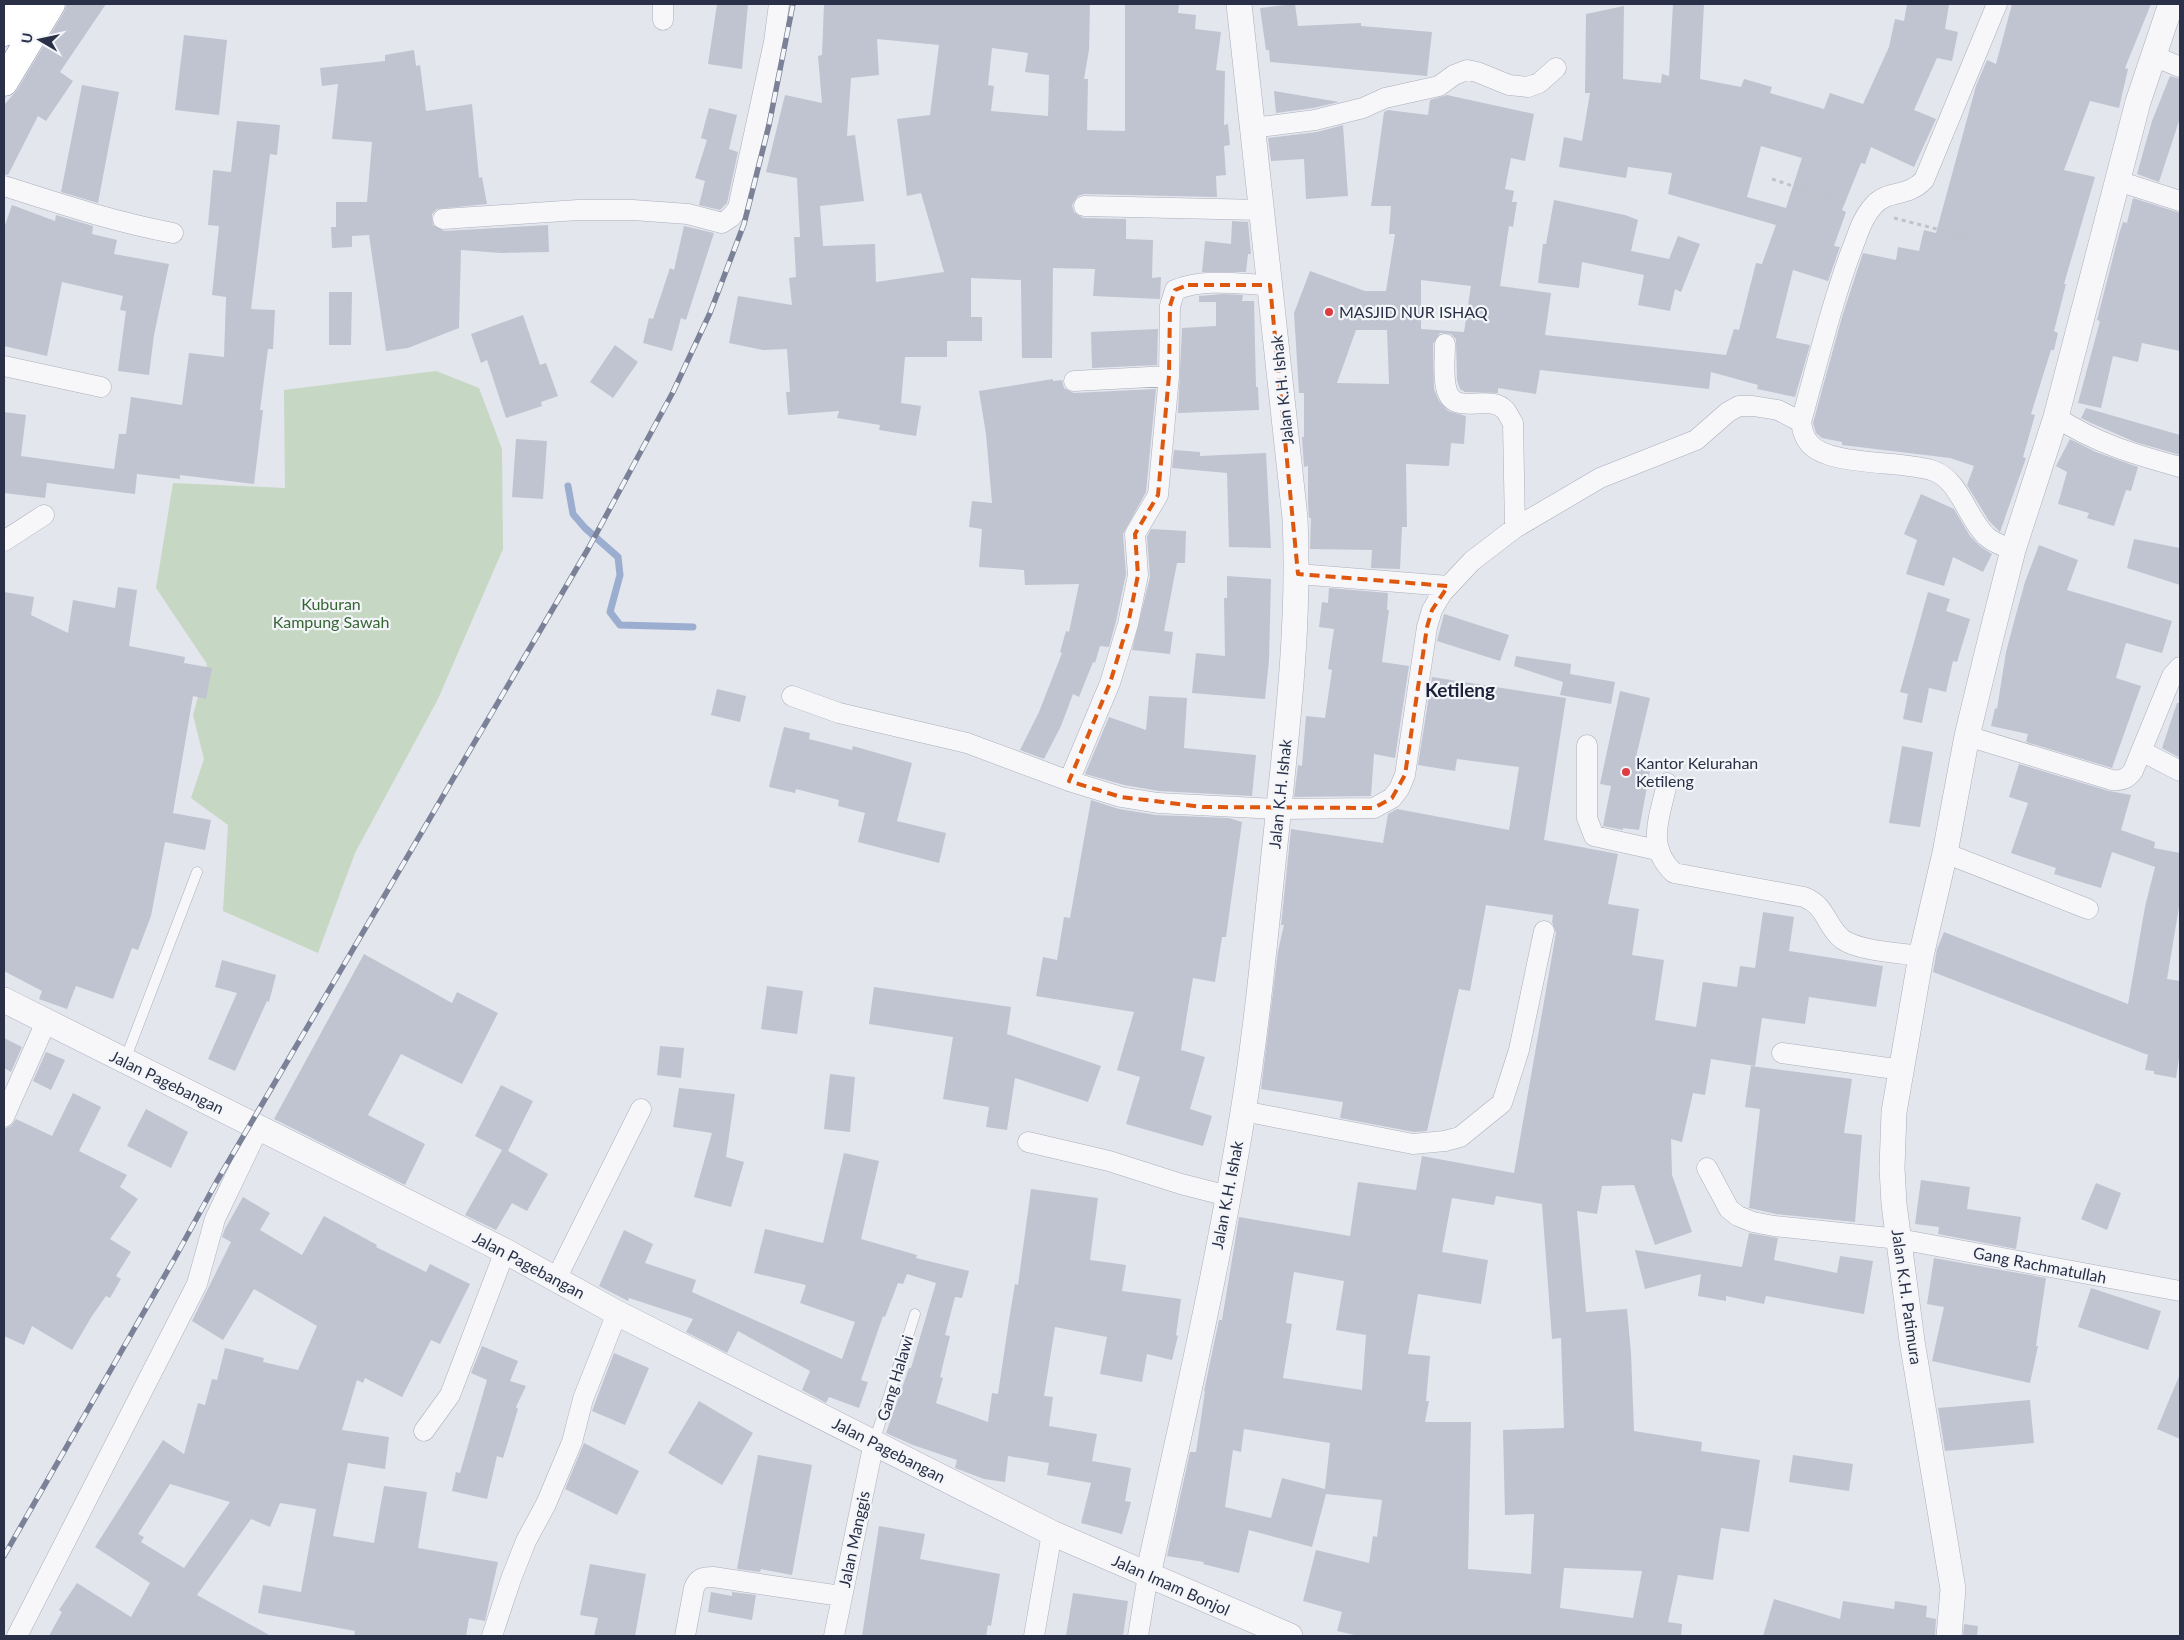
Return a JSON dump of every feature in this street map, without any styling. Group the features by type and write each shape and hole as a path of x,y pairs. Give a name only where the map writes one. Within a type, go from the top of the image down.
{"highway":[{"path":"4,32 20,4"},
{"path":"4,82 52,4"}],"street":[{"path":"443,219 606,210 688,214 722,223 731,217 738,208 774,42 779,4"},
{"name":"Jalan K.H. Ishak","path":"1148,1575 1186,1404 1228,1196 1243,1111 1261,978 1279,809 1298,574 1289,453 1239,4"},
{"path":"1997,4 1924,180 1916,189 1883,198 1873,206 1863,221 1837,291 1801,422 1803,433 1809,443 1825,454 1835,457 1925,468 1941,475 1953,487 1988,538 2013,550"},
{"name":"Jalan K.H. Patimura","path":"1949,1636 1953,1589 1912,1341 1894,1204 1892,1152 1894,1112 1921,956 1945,853 1967,736 2013,550 2056,417 2138,102 2171,4"},
{"path":"2154,56 2180,67"},
{"path":"1252,128 1315,120 1362,108 1385,98 1434,88 1466,70 1478,72 1509,85 1528,87 1539,83 1556,68"},
{"path":"2118,181 2180,201"},
{"path":"4,186 85,212 140,227 173,233"},
{"path":"1084,206 1262,210"},
{"path":"1070,782 1110,683 1128,624 1138,575 1135,534 1158,495 1169,376 1170,306 1175,290 1188,285 1200,284 1270,285"},
{"path":"1445,344 1446,387 1451,399 1457,403 1499,406 1505,410 1513,423 1515,528"},
{"path":"4,366 101,387"},
{"path":"1074,381 1169,376"},
{"path":"792,696 839,713 967,743 1070,782 1121,797 1158,803 1279,809 1374,808 1392,798 1400,789 1405,775 1427,627 1432,610 1448,586 1472,561 1515,528 1600,478 1696,440 1728,412 1738,406 1778,410 1801,422"},
{"path":"2056,417 2092,438 2128,453 2180,467"},
{"path":"4,541 44,515"},
{"path":"1298,574 1448,586"},
{"path":"1967,736 2112,780 2121,781 2128,777 2141,751 2172,676 2180,667"},
{"path":"1587,744 1587,818 1594,836 1657,850"},
{"path":"2141,751 2180,771"},
{"path":"1667,783 1656,841 1657,850 1664,864 1674,873 1804,897 1815,901 1843,939 1857,946 1921,956"},
{"path":"1945,853 2088,909"},
{"path":"1243,1111 1413,1144 1444,1141 1460,1137 1502,1103 1519,1050 1544,931"},
{"name":"Jalan Pagebangan","path":"4,1000 505,1251 617,1313 1052,1533"},
{"path":"4,1117 46,1022"},
{"path":"1782,1053 1902,1070"},
{"path":"556,1279 641,1108"},
{"path":"17,1636 197,1284 215,1219 260,1127"},
{"path":"1028,1142 1109,1160 1228,1196"},
{"name":"Gang Rachmatullah","path":"1708,1168 1729,1209 1738,1216 1753,1222 1774,1226 1899,1239 2180,1291"},
{"path":"424,1431 450,1395 505,1251"},
{"path":"492,1636 526,1541 546,1504 572,1442 582,1399 617,1313"},
{"name":"Jalan Manggis","path":"834,1636 874,1442"},
{"path":"1034,1636 1052,1533"},
{"name":"Jalan Imam Bonjol","path":"1052,1533 1290,1636"},
{"path":"1138,1636 1148,1575"},
{"path":"685,1636 694,1588 697,1581 703,1577 841,1596"}],"lane":[{"path":"125,1060 197,872"},
{"name":"Gang Halawi","path":"874,1442 915,1314"}],"highlighted area":[{"path":"1188,285 1270,285 1298,574 1448,586 1432,610 1427,627 1405,775 1392,798 1374,808 1203,807 1121,797 1069,781 1110,683 1128,624 1138,575 1135,534 1158,495 1169,376 1170,306 1175,290"}],"green space":[{"name":"Kuburan Kampung Sawah","path":"436,371 479,388 502,449 503,549 438,699 355,853 318,953 223,911 228,825 191,798 204,759 193,715 207,664 156,588 173,483 285,488 284,390"}],"building":[{"path":"67,4 106,4 60,72 73,81 46,121 38,116 8,175 4,174 4,105 17,90"},
{"path":"717,4 748,4 742,69 708,64"},
{"path":"824,4 1090,4 1089,50 1084,79 1088,79 1087,130 1125,131 1125,4 1179,4 1178,13 1196,15 1195,29 1221,32 1216,70 1225,71 1224,125 1228,124 1230,145 1224,146 1226,175 1216,176 1217,197 1084,194 1078,196 1072,205 1074,212 1083,218 1126,219 1126,239 1153,240 1152,278 1161,277 1160,299 1093,296 1095,269 1053,268 1052,358 1022,358 1021,280 971,278 971,317 982,317 982,341 947,341 947,357 905,357 901,403 921,406 916,436 879,430 880,425 837,418 839,411 788,415 786,392 790,392 787,349 763,350 729,343 738,296 792,305 789,278 796,277 794,237 800,237 797,178 766,172 785,95 822,103 818,56 822,55","holes":["877,39 939,45 930,115 897,119 907,196 921,193 944,272 876,282 875,244 823,246 820,206 864,201 855,135 847,136 851,78 879,75","992,48 1028,53 1025,72 1049,75 1048,116 991,111 994,86 988,85"]},
{"path":"1295,4 1298,26 1361,23 1361,26 1432,32 1427,76 1270,62 1269,50 1266,50 1260,8"},
{"path":"1673,4 1704,4 1700,79 1741,87 1744,79 1772,87 1770,93 1824,109 1830,93 1863,104 1889,47 1895,19 1904,21 1907,4 1949,4 1945,29 1958,32 1952,61 1937,58 1914,110 1936,119 1914,167 1871,147 1865,164 1861,163 1842,210 1846,212 1834,246 1840,247 1828,281 1793,270 1776,338 1810,345 1795,397 1757,389 1758,385 1711,372 1709,389 1540,370 1536,394 1498,388 1498,393 1465,392 1460,389 1457,380 1456,339 1451,334 1440,333 1433,344 1434,389 1439,401 1448,411 1466,416 1464,444 1451,443 1449,466 1406,464 1407,527 1402,527 1400,569 1371,568 1372,550 1310,549 1311,518 1309,518 1308,501 1308,466 1304,467 1302,437 1304,437 1304,393 1299,393 1294,313 1310,271 1365,291 1386,291 1395,234 1389,234 1391,206 1371,206 1384,112 1388,110 1428,115 1430,100 1447,95 1534,114 1525,161 1511,158 1505,189 1514,191 1512,202 1517,202 1513,227 1509,226 1500,286 1551,293 1545,335 1726,355 1734,329 1739,330 1756,263 1762,264 1776,225 1668,194 1672,173 1628,167 1626,178 1559,167 1564,137 1582,141 1590,93 1585,93 1586,14 1624,6 1623,79 1661,83 1662,74 1669,76","holes":["1761,146 1802,158 1786,208 1747,197","1421,280 1471,286 1464,332 1421,329","1356,330 1387,330 1389,384 1337,383"]},
{"path":"2012,4 2151,4 2125,68 2128,69 2119,108 2090,101 2064,170 2095,177 2064,284 2066,284 2054,331 2058,333 2054,350 2051,350 2031,414 2035,415 2023,457 2026,458 2000,532 1989,521 1967,485 1974,466 1950,458 1842,445 1842,442 1822,438 1816,433 1813,423 1842,317 1863,253 1896,260 1898,247 1919,251 1924,230 1936,233 1976,86 1987,60 1996,64"},
{"path":"184,35 227,40 219,115 175,110"},
{"path":"414,50 416,66 420,65 426,111 472,104 479,178 482,177 487,204 437,209 432,214 433,225 444,231 548,225 549,252 501,253 461,250 459,328 408,348 386,351 369,235 352,236 352,247 332,248 331,227 336,227 336,202 367,202 372,142 332,139 338,84 322,86 320,68 385,61 385,55"},
{"path":"2170,76 2180,79 2180,118 2159,182 2137,174 2152,121"},
{"path":"82,85 119,92 98,203 61,192"},
{"path":"1274,91 1339,102 1276,113"},
{"path":"709,108 737,115 729,149 738,152 727,203 720,210 699,205 705,181 695,178 707,140 701,138"},
{"path":"237,121 280,125 277,155 270,154 251,309 275,310 273,349 268,349 260,410 263,410 254,484 180,475 180,479 137,474 135,494 47,483 45,498 4,493 4,412 26,415 21,456 114,469 119,434 126,434 131,397 182,405 189,353 224,357 226,297 212,295 219,226 208,225 213,170 231,172"},
{"path":"1343,125 1348,196 1306,199 1304,159 1271,161 1268,138 1317,132"},
{"path":"2133,198 2180,213 2180,351 2142,343 2138,362 2113,356 2101,408 2078,403 2100,321 2097,320 2119,234 2123,222 2127,223"},
{"path":"1554,200 1625,215 1638,220 1631,251 1669,259 1678,236 1700,244 1681,292 1675,289 1670,311 1638,305 1644,275 1582,262 1579,288 1538,283 1543,244 1546,244"},
{"path":"12,205 55,221 56,215 93,226 92,234 117,240 114,254 169,264 154,335 149,375 118,371 126,311 120,310 123,296 62,282 47,356 4,346 4,228"},
{"path":"1232,221 1248,222 1251,254 1248,254 1246,272 1202,272 1205,241 1231,244"},
{"path":"684,226 714,233 686,320 681,318 672,351 643,343 649,318 653,319 670,268 674,270"},
{"path":"329,292 352,292 351,345 329,345"},
{"path":"1243,295 1242,301 1254,301 1256,387 1258,387 1259,410 1178,413 1182,328 1216,326 1216,302 1199,302 1199,296"},
{"path":"523,315 540,365 546,363 558,396 541,402 542,406 506,418 487,360 481,363 471,334"},
{"path":"1158,329 1157,365 1092,368 1091,332"},
{"path":"615,345 638,362 613,398 590,382"},
{"path":"1053,379 1053,381 1062,380 1064,388 1074,393 1156,389 1146,492 1123,534 1126,574 1109,647 1100,646 1095,663 1093,662 1079,697 1073,694 1061,726 1044,759 1020,750 1039,712 1062,653 1060,652 1066,631 1069,632 1079,584 1025,585 1024,570 979,567 982,529 969,527 972,501 992,503 986,434 979,391"},
{"path":"2086,408 2180,435 2180,455 2135,442 2081,418"},
{"path":"516,439 547,441 543,499 512,497"},
{"path":"2070,439 2096,452 2138,467 2131,491 2126,490 2114,526 2087,518 2089,513 2058,504 2067,472 2056,466"},
{"path":"1174,450 1200,452 1200,456 1266,453 1271,548 1229,547 1227,473 1172,468"},
{"path":"1921,494 1954,509 1970,536 1981,547 1992,554 1983,572 1953,557 1944,586 1906,574 1917,540 1904,534"},
{"path":"1151,529 1186,531 1185,563 1177,563 1164,631 1173,632 1170,654 1132,650 1150,577 1147,537"},
{"path":"2134,539 2180,548 2180,585 2127,568"},
{"path":"2039,545 2078,560 2067,590 2172,621 2162,653 2126,643 2116,678 2141,686 2112,768 2026,742 2028,734 1991,726 1995,708 1997,709 2006,652 2015,618 2025,582"},
{"path":"1227,576 1271,579 1269,660 1265,699 1192,693 1196,653 1225,656 1224,598 1227,598"},
{"path":"118,587 137,590 129,646 185,657 184,663 212,668 206,699 193,696 173,813 211,820 205,850 165,842 151,916 138,950 132,948 113,999 76,986 67,1009 39,999 42,991 4,971 4,592 34,597 31,615 68,633 73,600 115,608"},
{"path":"1329,588 1388,593 1387,610 1389,610 1382,662 1409,666 1395,758 1374,754 1371,796 1294,797 1298,765 1302,766 1306,716 1325,718 1332,670 1328,669 1334,629 1319,627 1322,602 1328,603"},
{"path":"1928,592 1950,599 1946,611 1970,619 1957,662 1953,661 1946,692 1929,688 1922,723 1903,719 1908,694 1900,692"},
{"path":"1444,614 1509,635 1500,661 1437,641"},
{"path":"1516,656 1571,664 1570,674 1615,682 1611,704 1560,695 1563,682 1514,666"},
{"path":"1432,677 1566,698 1544,840 1618,854 1608,904 1639,909 1632,955 1664,960 1655,1020 1696,1027 1703,982 1737,987 1740,966 1755,968 1763,912 1794,917 1789,951 1883,966 1876,1007 1809,997 1805,1024 1762,1018 1755,1066 1711,1059 1705,1095 1693,1093 1682,1142 1671,1139 1672,1175 1692,1232 1655,1245 1634,1185 1602,1186 1597,1214 1577,1211 1586,1312 1627,1309 1634,1431 1702,1442 1701,1451 1760,1460 1749,1532 1721,1528 1713,1580 1678,1575 1668,1622 1682,1624 1681,1636 1359,1636 1337,1631 1342,1612 1303,1601 1316,1550 1369,1563 1373,1536 1377,1537 1382,1500 1326,1494 1312,1547 1249,1530 1239,1573 1203,1564 1204,1562 1167,1556 1190,1452 1196,1452 1204,1391 1219,1320 1222,1320 1239,1217 1350,1236 1358,1182 1416,1190 1422,1156 1514,1173 1556,933 1552,922 1553,915 1486,905 1470,991 1459,989 1427,1131 1414,1132 1340,1118 1343,1102 1261,1089 1278,951 1284,925 1281,925 1291,829 1383,843 1388,814 1397,809 1509,830 1519,767 1457,759 1455,771 1418,765","holes":["1496,1196 1542,1204 1552,1339 1561,1338 1564,1428 1503,1430 1505,1515 1534,1514 1531,1574 1468,1569 1471,1422 1425,1422 1429,1401 1426,1401 1430,1356 1408,1354 1418,1294 1481,1304 1488,1260 1442,1252 1452,1198 1494,1205","1294,1272 1344,1281 1336,1330 1366,1335 1362,1390 1283,1378 1292,1324 1286,1323","1244,1429 1330,1443 1325,1489 1282,1478 1271,1518 1225,1507 1233,1450 1241,1452","1564,1568 1642,1571 1633,1618 1560,1608"]},
{"path":"717,689 746,696 740,722 711,715"},
{"path":"1620,691 1650,698 1636,757 1652,760 1639,830 1623,828 1623,830 1603,826 1611,786 1600,784"},
{"path":"1149,696 1187,698 1184,748 1256,755 1252,796 1159,791 1124,785 1085,774 1109,717 1146,730"},
{"path":"2177,703 2180,703 2180,758 2162,748"},
{"path":"784,727 810,733 809,739 852,750 853,746 912,763 897,821 946,833 939,863 858,842 865,813 838,806 839,800 796,789 795,793 769,787"},
{"path":"1902,746 1933,752 1920,827 1889,823"},
{"path":"2019,764 2109,791 2131,795 2121,830 2155,842 2154,848 2180,853 2180,901 2167,979 2180,981 2180,1051 2176,1078 2154,1074 2154,1071 2145,1070 2148,1055 1933,972 1937,949 1944,932 2128,1004 2145,907 2155,867 2112,852 2101,888 2054,874 2056,868 2011,853 2028,803 2009,797"},
{"path":"1091,800 1119,809 1156,815 1229,818 1242,822 1226,937 1222,937 1215,982 1193,978 1181,1050 1205,1057 1190,1109 1212,1116 1203,1146 1126,1124 1140,1077 1117,1070 1134,1012 1036,996 1043,957 1057,960 1064,917 1070,918"},
{"path":"364,954 452,1003 457,992 498,1013 462,1084 401,1054 368,1115 425,1144 405,1185 274,1119"},
{"path":"222,960 276,975 269,1002 267,1001 235,1071 208,1059 237,993 215,987"},
{"path":"767,986 803,991 797,1034 761,1029"},
{"path":"874,987 1011,1007 1007,1034 1101,1066 1088,1102 1015,1078 1007,1130 986,1127 989,1107 943,1099 953,1037 869,1024"},
{"path":"4,1038 22,1047 11,1072 4,1068"},
{"path":"660,1046 684,1048 681,1078 657,1075"},
{"path":"46,1052 65,1060 51,1090 33,1081"},
{"path":"1751,1066 1852,1079 1844,1133 1862,1135 1855,1222 1776,1214 1749,1208 1760,1109 1745,1107"},
{"path":"830,1074 855,1077 850,1132 824,1129"},
{"path":"501,1085 533,1101 508,1151 548,1174 527,1211 512,1203 496,1230 465,1215 502,1150 475,1136"},
{"path":"679,1088 735,1094 726,1157 744,1162 731,1207 694,1197 712,1133 673,1127"},
{"path":"73,1093 101,1107 79,1151 127,1175 120,1187 138,1199 110,1239 131,1252 116,1276 121,1279 110,1298 106,1296 92,1316 72,1350 32,1326 24,1345 4,1336 4,1129 11,1126 16,1119 52,1136"},
{"path":"146,1109 188,1132 171,1168 127,1146"},
{"path":"844,1153 879,1161 861,1239 917,1255 916,1258 969,1271 962,1298 955,1297 945,1335 950,1336 940,1377 943,1378 936,1403 988,1422 992,1393 998,1394 1015,1284 1018,1285 1031,1189 1098,1198 1090,1260 1126,1265 1122,1291 1181,1299 1176,1335 1178,1336 1172,1360 1147,1354 1142,1382 1100,1374 1107,1337 1055,1327 1044,1396 1053,1397 1049,1426 1097,1434 1092,1461 1131,1468 1125,1501 1131,1502 1122,1534 1081,1523 1091,1483 1047,1475 1049,1463 1008,1456 1005,1482 984,1479 955,1468 957,1460 913,1445 886,1433 909,1368 911,1368 936,1283 907,1274 903,1284 898,1283 885,1317 883,1316 861,1380 868,1382 859,1408 829,1397 826,1403 802,1390 810,1371 738,1331 727,1353 686,1332 693,1319 629,1298 628,1301 599,1286 624,1230 653,1244 645,1263 696,1280 692,1292 842,1359 855,1322 800,1303 806,1285 754,1273 765,1229 823,1243"},
{"path":"1921,1180 1970,1187 1967,1209 2021,1217 2016,1249 1938,1234 1939,1227 1915,1224"},
{"path":"2096,1183 2121,1193 2107,1230 2081,1219"},
{"path":"243,1197 270,1213 260,1230 302,1255 324,1216 377,1245 376,1247 426,1272 430,1264 470,1284 440,1344 431,1340 402,1397 365,1378 363,1383 357,1380 342,1430 389,1437 385,1469 348,1463 333,1536 374,1543 384,1486 427,1492 418,1548 498,1562 485,1621 469,1618 466,1636 354,1636 355,1631 258,1613 263,1585 301,1592 316,1509 280,1503 270,1527 251,1519 197,1595 271,1636 49,1636 62,1612 59,1610 77,1583 131,1617 150,1583 95,1547 163,1440 184,1454 198,1403 205,1405 212,1379 217,1380 225,1348 264,1358 263,1362 298,1370 317,1326 254,1289 223,1340 192,1321 231,1242 222,1237","holes":["170,1484 230,1502 184,1568 141,1542 144,1537 138,1534"]},
{"path":"1749,1233 1778,1238 1774,1260 1837,1273 1840,1256 1873,1261 1864,1314 1766,1296 1764,1304 1726,1296 1726,1301 1698,1296 1701,1274 1645,1289 1635,1250 1742,1267"},
{"path":"1934,1258 2046,1278 2036,1346 2038,1346 2030,1383 1932,1361 1944,1307 1927,1304"},
{"path":"2091,1288 2161,1311 2148,1350 2078,1327"},
{"path":"482,1346 518,1361 510,1381 526,1386 516,1407 518,1409 503,1458 497,1456 487,1499 452,1491 456,1472 460,1473 487,1380 471,1373"},
{"path":"614,1353 649,1368 625,1425 592,1411"},
{"path":"2180,1374 2180,1439 2157,1429"},
{"path":"2030,1400 2034,1443 1945,1451 1938,1408"},
{"path":"699,1401 753,1433 722,1485 668,1453"},
{"path":"584,1443 639,1471 617,1515 565,1489"},
{"path":"758,1455 812,1465 792,1575 761,1569 760,1572 737,1569"},
{"path":"1793,1455 1853,1464 1849,1491 1789,1482"},
{"path":"879,1526 925,1534 920,1559 1000,1574 991,1626 988,1625 986,1636 862,1636"},
{"path":"590,1564 646,1574 635,1636 594,1636 598,1618 580,1615"},
{"path":"711,1592 732,1596 732,1592 756,1595 752,1620 708,1612"},
{"path":"1073,1593 1128,1601 1123,1636 1066,1636"},
{"path":"1774,1599 1840,1619 1843,1601 1894,1609 1895,1601 1927,1606 1926,1617 1936,1619 1935,1636 1763,1636"},
{"path":"1964,1624 1978,1626 1977,1636 1963,1636"}],"waterway":[{"path":"568,486 573,514 585,528 618,557 620,575 610,612 620,625 693,627"}],"railway":[{"path":"4,1556 217,1181 588,549 673,392 710,313 744,224 769,125 793,4"}],"place":[{"name":"MASJID NUR ISHAQ","path":"1329,312"},
{"name":"Kantor Kelurahan Ketileng","path":"1626,772"}],"district":[{"name":"Ketileng","path":"1460,690"}]}
